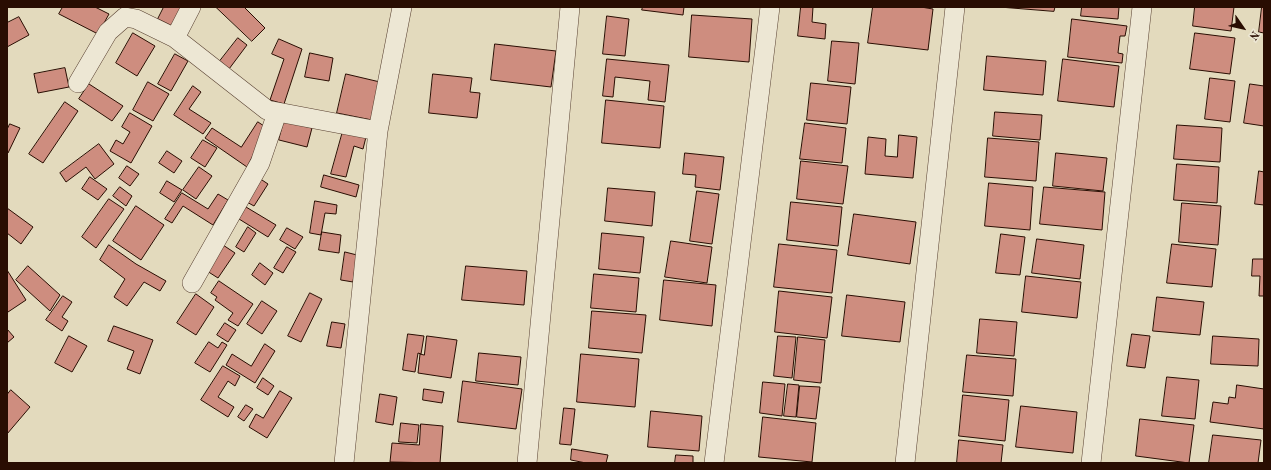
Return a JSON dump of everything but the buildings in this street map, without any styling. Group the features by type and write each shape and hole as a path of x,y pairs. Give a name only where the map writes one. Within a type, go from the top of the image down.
{"street":[{"path":"175,38 191,7"},
{"path":"344,463 378,131 402,7"},
{"path":"527,463 570,7"},
{"path":"714,463 770,7"},
{"path":"904,463 955,7"},
{"path":"1091,463 1142,7"},
{"path":"78,83 108,32 124,17 136,19 175,38 267,110 378,131"},
{"path":"192,283 260,162 277,113"}]}
